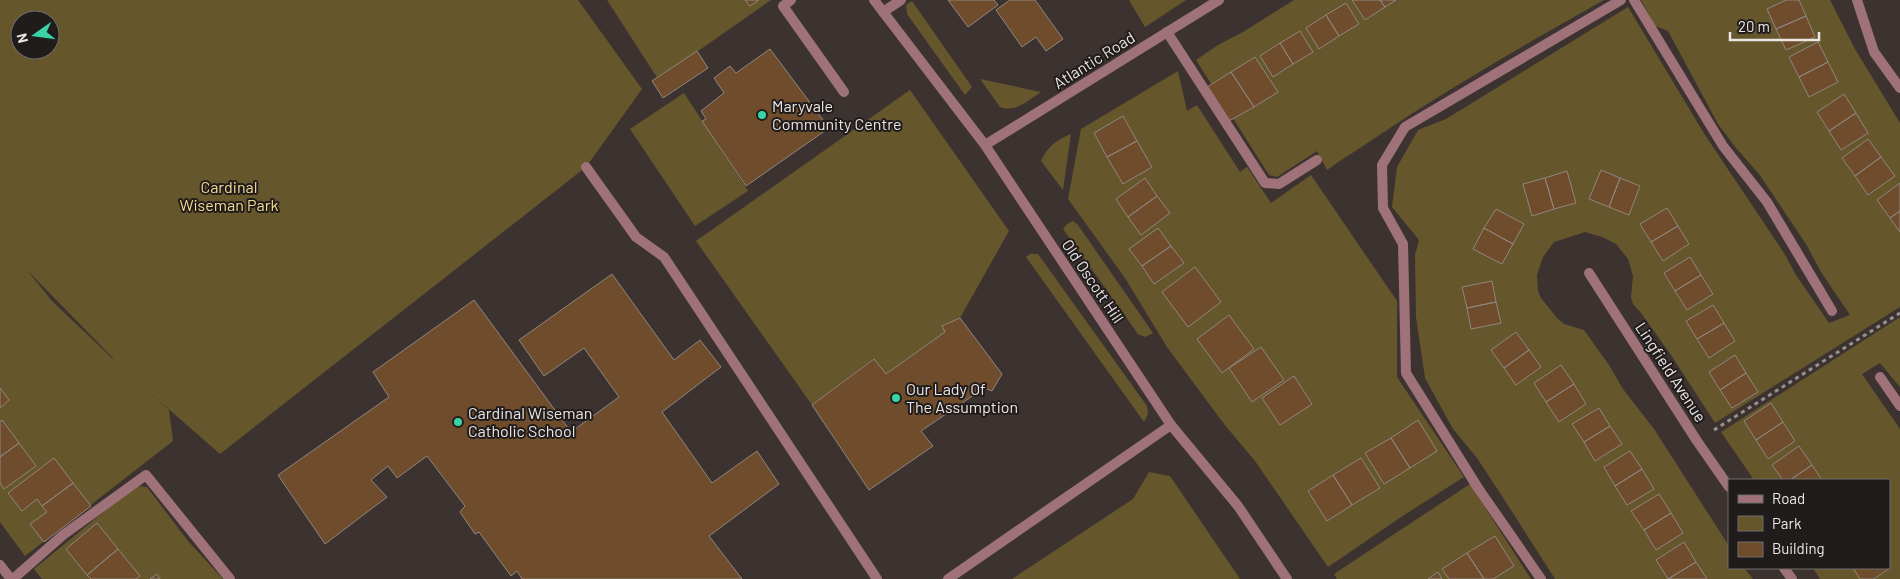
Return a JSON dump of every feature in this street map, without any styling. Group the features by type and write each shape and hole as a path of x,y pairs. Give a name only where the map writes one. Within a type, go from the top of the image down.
{"street":[{"path":"791,0 783,6 844,92"},
{"name":"Old Oscott Hill","path":"874,0 985,145 1171,425 1238,506 1287,579"},
{"path":"883,12 901,0"},
{"name":"Atlantic Road","path":"985,145 1219,0"},
{"path":"1541,579 1478,488 1406,373 1403,244 1383,208 1382,166 1405,128 1620,0"},
{"path":"1634,0 1723,146 1767,202 1832,311"},
{"path":"1857,0 1874,52 1900,88"},
{"path":"1168,32 1264,183 1278,184 1317,160"},
{"path":"586,167 636,237 664,257 877,579"},
{"name":"Lingfield Avenue","path":"1589,273 1697,441 1728,486"},
{"path":"1880,377 1900,406"},
{"path":"948,579 1171,425"},
{"path":"0,565 12,579 63,535 146,475 230,579"}],"path":[{"path":"1697,441 1900,313"}],"green space":[{"name":"Cardinal Wiseman Park","path":"0,0 578,0 642,89 586,167 220,454 148,391 169,410 173,441 25,556 0,522","holes":["27,270 113,358 52,301"]},
{"path":"607,0 771,0 658,79"},
{"path":"1129,0 1186,0 1145,27"},
{"path":"1294,0 1604,0 1459,84 1327,170 1317,151 1277,177 1269,175 1196,60"},
{"path":"1641,0 1830,0 1855,49 1900,123 1900,307 1715,423 1671,355 1633,304 1631,297 1633,276 1628,259 1616,244 1585,232 1554,242 1543,257 1537,275 1538,291 1541,298 1564,324 1584,330 1609,365 1623,389 1654,429 1728,544 1728,569 1745,569 1753,579 1555,579 1477,458 1453,429 1425,378 1416,317 1415,255 1419,240 1392,207 1397,167 1418,130 1446,119 1628,7 1705,135 1829,323 1850,315 1821,272 1806,244 1759,174 1718,124 1668,31 1655,26"},
{"path":"912,1 972,87 965,95 907,14 906,5"},
{"path":"1178,71 1187,111 1197,105 1240,172 1247,167 1271,203 1311,175 1397,301 1397,377 1464,477 1328,567 1255,461 1224,424 1167,347 1125,278 1068,199 1081,129"},
{"path":"980,79 1041,92 1022,105 1011,108 1000,107"},
{"path":"910,90 1009,231 960,318 942,326 945,332 886,374 873,359 812,405 696,241"},
{"path":"684,93 748,191 695,226 630,129"},
{"path":"1071,134 1063,190 1041,161 1053,144"},
{"path":"1073,221 1078,225 1153,333 1145,337 1138,334 1063,229"},
{"path":"1030,254 1038,254 1147,406 1148,414 1144,422 1026,257"},
{"path":"1900,317 1900,387 1880,363 1862,374 1900,429 1900,579 1820,579 1814,569 1890,569 1890,479 1753,479 1721,432"},
{"path":"1149,472 1170,476 1240,579 1012,579 1133,499"},
{"path":"1470,484 1531,579 1337,579 1334,574"},
{"path":"135,486 147,487 188,541 223,579 42,579 34,569"}],"building":[{"path":"745,0 759,0 750,6"},
{"path":"948,0 994,0 998,5 968,27"},
{"path":"1010,0 1035,0 1063,39 1046,51 1036,37 1022,47 996,10"},
{"path":"1352,0 1380,0 1385,7 1365,20"},
{"path":"1380,0 1396,0 1385,7"},
{"path":"1786,0 1799,0 1806,16 1776,29 1767,9"},
{"path":"1346,3 1359,24 1339,36 1326,15"},
{"path":"1326,15 1339,36 1319,49 1306,28"},
{"path":"1806,16 1815,37 1786,50 1776,29"},
{"path":"1300,31 1313,52 1293,64 1280,43"},
{"path":"1818,42 1828,62 1799,77 1789,57"},
{"path":"1280,43 1293,64 1273,77 1260,56"},
{"name":"Maryvale Community Centre","path":"770,49 829,128 746,186 702,121 706,119 701,111 724,93 714,78 730,66 736,73"},
{"path":"697,51 708,68 663,98 652,81"},
{"path":"1255,57 1278,92 1254,107 1231,72"},
{"path":"1828,62 1838,82 1809,97 1799,77"},
{"path":"1231,72 1254,107 1229,121 1207,87"},
{"path":"1844,94 1856,113 1829,131 1817,112"},
{"path":"1856,113 1868,133 1841,150 1829,131"},
{"path":"1123,116 1137,141 1107,157 1094,133"},
{"path":"1868,139 1881,157 1855,176 1842,158"},
{"path":"1137,141 1152,167 1123,184 1107,157"},
{"path":"1881,157 1895,176 1868,195 1855,176"},
{"path":"1601,170 1620,178 1609,207 1589,199"},
{"path":"1567,171 1576,203 1554,209 1545,178"},
{"path":"1145,178 1157,196 1128,217 1116,199"},
{"path":"1545,178 1554,209 1532,216 1523,184"},
{"path":"1620,178 1640,186 1629,215 1609,207"},
{"path":"1900,183 1900,211 1890,218 1877,200"},
{"path":"1157,196 1170,213 1141,235 1128,217"},
{"path":"1667,208 1678,226 1651,242 1640,224"},
{"path":"1496,209 1524,224 1513,244 1484,228"},
{"path":"1900,211 1900,232 1890,218"},
{"path":"1678,226 1689,244 1663,261 1651,242"},
{"path":"1158,228 1171,246 1142,266 1129,249"},
{"path":"1484,228 1513,244 1502,264 1473,249"},
{"path":"1171,246 1184,263 1154,284 1142,266"},
{"path":"1690,257 1701,275 1675,291 1664,273"},
{"path":"1195,267 1221,302 1188,327 1162,292"},
{"name":"Cardinal Wiseman Catholic School","path":"612,274 674,360 700,340 721,367 662,412 712,483 757,451 779,484 709,536 742,579 522,579 517,571 511,576 479,532 475,534 460,512 465,506 427,456 397,478 388,466 371,480 387,497 325,544 278,475 389,397 373,372 474,300 571,432 619,397 584,348 544,376 519,340"},
{"path":"1701,275 1713,294 1687,310 1675,291"},
{"path":"1492,281 1496,302 1467,308 1462,287"},
{"path":"1496,302 1501,323 1471,329 1467,308"},
{"path":"1713,305 1724,323 1697,339 1686,321"},
{"path":"1229,315 1254,349 1222,373 1197,339"},
{"name":"Our Lady Of The Assumption","path":"960,318 1002,374 992,391 984,388 921,431 933,446 869,490 812,405 874,359 886,374 945,332 942,326"},
{"path":"1724,323 1735,341 1709,358 1697,339"},
{"path":"1516,332 1529,350 1504,368 1491,350"},
{"path":"1261,347 1284,380 1252,402 1229,368"},
{"path":"1529,350 1541,367 1516,385 1504,368"},
{"path":"1735,355 1746,373 1720,390 1709,372"},
{"path":"1561,365 1574,384 1546,402 1534,383"},
{"path":"1746,373 1758,392 1732,408 1720,390"},
{"path":"1294,376 1312,404 1280,425 1262,398"},
{"path":"1574,384 1586,404 1559,422 1546,402"},
{"path":"0,388 9,400 0,408"},
{"path":"1771,403 1783,422 1756,440 1744,421"},
{"path":"1599,408 1610,426 1584,442 1572,424"},
{"path":"2,420 19,443 0,457 0,422"},
{"path":"1418,420 1437,451 1410,468 1391,438"},
{"path":"1783,422 1795,441 1768,459 1756,440"},
{"path":"1610,426 1622,444 1595,461 1584,442"},
{"path":"1391,438 1410,468 1384,484 1365,453"},
{"path":"19,443 36,466 4,489 0,483 0,457"},
{"path":"1799,446 1812,465 1791,479 1782,479 1772,465"},
{"path":"1630,451 1642,469 1615,486 1604,467"},
{"path":"54,458 73,483 42,506 37,499 22,511 8,493"},
{"path":"1361,458 1380,488 1352,505 1333,475"},
{"path":"1812,465 1821,479 1791,479"},
{"path":"1642,469 1654,489 1627,505 1615,486"},
{"path":"1333,475 1352,505 1327,521 1308,491"},
{"path":"73,483 91,506 44,542 30,524 47,512 42,506"},
{"path":"1659,494 1671,513 1644,530 1631,511"},
{"path":"1671,513 1683,533 1656,550 1644,530"},
{"path":"97,523 118,549 87,575 66,549"},
{"path":"1495,536 1514,566 1493,579 1484,579 1467,553"},
{"path":"1684,542 1696,562 1668,579 1656,560"},
{"path":"118,549 140,576 136,579 91,579 87,575"},
{"path":"1467,553 1484,579 1449,579 1442,569"},
{"path":"1696,562 1707,579 1668,579"},
{"path":"1854,569 1889,569 1874,579 1860,579"},
{"path":"1438,572 1442,579 1428,579"},
{"path":"157,574 160,579 150,579"}],"place":[{"name":"Maryvale Community Centre","path":"762,115"},
{"name":"Our Lady Of The Assumption","path":"896,398"},
{"name":"Cardinal Wiseman Catholic School","path":"458,422"}]}
